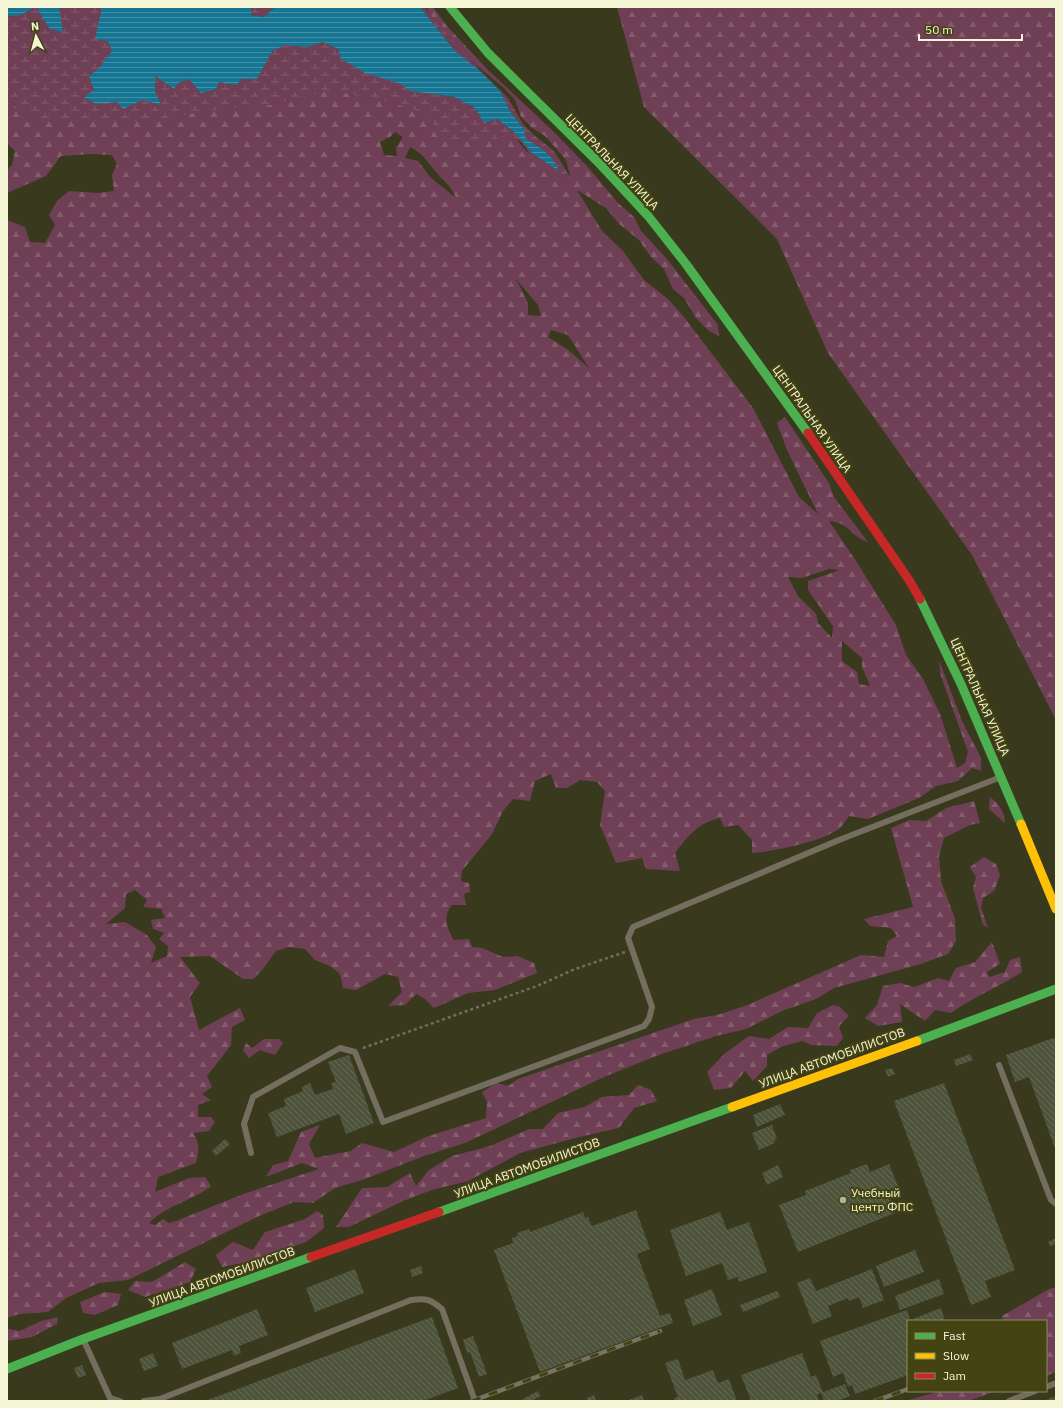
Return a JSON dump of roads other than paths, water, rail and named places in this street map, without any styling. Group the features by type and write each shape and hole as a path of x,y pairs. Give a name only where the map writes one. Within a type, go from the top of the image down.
{"street":[{"name":"ЦЕНТРАЛЬНАЯ УЛИЦА","path":"450,7 488,53 598,162 649,217 686,264 782,395 909,580 930,617 1002,777 1056,909"},
{"name":"УЛИЦА АВТОМОБИЛИСТОВ","path":"7,1369 84,1339 978,1019 1056,989"}],"lane":[{"path":"252,1153 244,1124 253,1097 340,1048 355,1052 383,1122 644,1026 649,1019 652,1007 628,938 633,927 839,840 1002,777"},
{"path":"999,1065 1051,1200 1056,1204"},
{"path":"144,1401 160,1399 411,1300 423,1298 432,1300 442,1309 475,1401"},
{"path":"84,1339 110,1398 120,1401"},
{"path":"1009,1401 1033,1392"}],"water":[{"path":"7,7 35,7 21,15 7,16"},
{"path":"36,7 61,7 59,8 63,32 50,29"},
{"path":"102,7 251,7 251,15 264,17 275,7 420,7 455,51 479,70 500,91 510,111 524,129 526,139 541,148 550,156 559,171 533,154 515,133 497,119 484,123 475,108 454,97 410,91 401,84 365,73 341,59 338,49 323,42 307,47 285,45 272,51 257,79 241,79 237,85 219,82 216,89 201,93 189,79 178,83 174,89 155,76 155,92 161,105 142,100 123,109 117,102 96,104 84,97 94,90 89,76 99,68 112,51 108,41 95,39"}],"railway":[{"path":"472,1401 660,1331"},
{"path":"875,1401 907,1389"}],"place":[{"name":"Учебный центр ФПС","path":"843,1200"}]}
